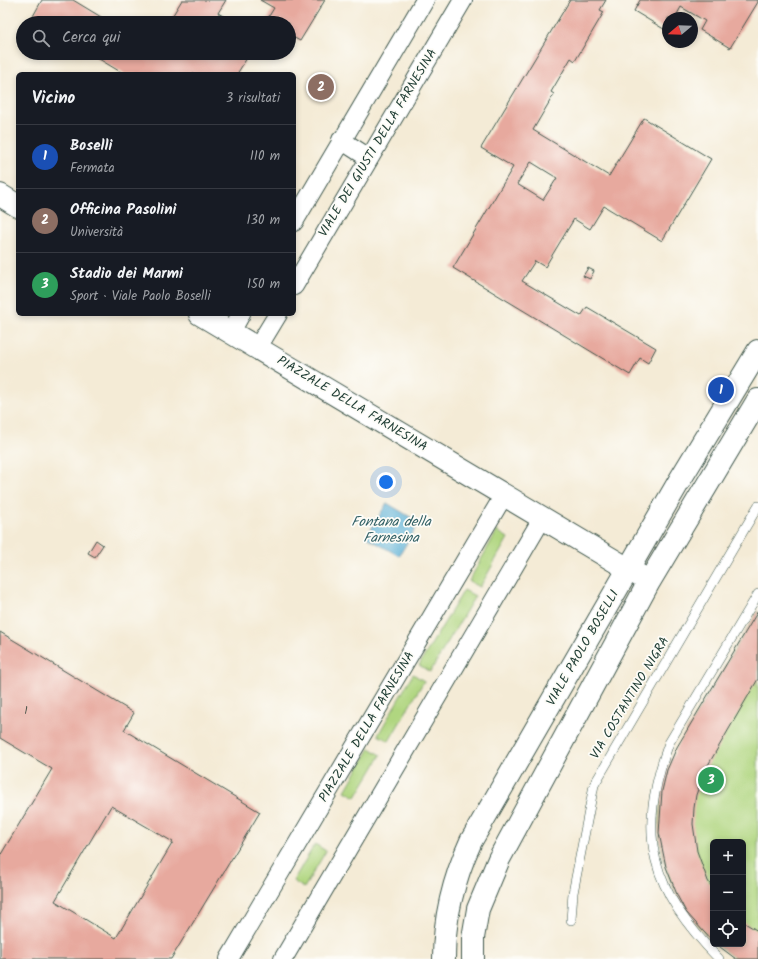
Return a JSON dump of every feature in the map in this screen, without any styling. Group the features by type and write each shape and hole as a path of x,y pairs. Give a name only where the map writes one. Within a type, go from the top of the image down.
{"street":[{"path":"296,219 425,0"},
{"name":"VIALE DEI GIUSTI DELLA FARNESINA","path":"296,283 463,0"},
{"path":"341,140 369,158"},
{"path":"0,195 16,205"},
{"name":"PIAZZALE DELLA FARNESINA","path":"208,316 236,323 258,348 629,568 649,582"},
{"path":"258,348 277,316"},
{"name":"VIALE PAOLO BOSELLI","path":"473,959 473,938 478,909 493,872 649,582 691,484 758,350"},
{"name":"VIALE PAOLO BOSELLI","path":"444,959 444,943 450,900 455,879 470,845 629,568 691,484 758,400"},
{"name":"PIAZZALE DELLA FARNESINA","path":"229,959 504,495"},
{"path":"283,959 543,518"}],"lane":[{"name":"VIA COSTANTINO NIGRA","path":"571,920 573,893 594,785 758,506"},
{"path":"718,959 682,917 668,894 658,869 652,841 651,814 660,768 669,743 758,594"}],"green space":[{"path":"497,531 508,538 480,587 469,581"},
{"path":"464,590 475,596 430,672 419,665"},
{"path":"758,611 758,959 736,959 720,947 746,947 746,839 710,839 710,939 699,928 687,912 677,895 669,877 662,851 659,826 660,803 665,782 673,760 695,717"},
{"path":"413,674 424,681 389,741 378,735"},
{"path":"370,748 381,755 356,797 345,791"},
{"path":"315,844 326,851 304,888 293,881"}],"water":[{"name":"Fontana della Farnesina","path":"387,503 412,518 408,524 416,528 399,556 366,537"}],"building":[{"path":"42,0 73,0 99,16 33,16"},
{"path":"182,0 226,0 218,13 223,16 172,16"},
{"path":"260,0 325,0 300,41 296,39 296,16 269,16 274,8"},
{"path":"570,0 606,0 600,10 604,12 575,61 571,58 551,92 554,94 533,130 609,176 644,118 711,159 662,241 604,206 590,229 574,219 545,267 535,261 522,281 581,316 587,307 656,348 648,363 640,358 630,375 453,268 513,167 481,148","holes":["531,162 557,178 543,200 517,184"]},
{"path":"640,0 758,0 730,48 700,30 705,21 698,17 698,12 690,12 681,7 678,12 662,12 662,28 634,11"},
{"path":"101,60 246,60 238,72 121,72"},
{"path":"588,268 594,271 590,279 583,276"},
{"path":"96,540 103,545 95,557 88,553"},
{"path":"758,611 758,679 704,772 696,795 694,808 693,824 697,851 710,884 710,939 686,912 678,897 666,867 659,833 662,791 667,770 677,747"},
{"path":"0,632 134,713 124,730 260,812 171,959 0,959 0,856 52,769 0,738","holes":["111,806 173,842 116,938 55,901"]},
{"path":"746,924 758,931 758,959 736,959 720,947 746,947"}],"place":[{"name":"Officina Pasolini","path":"321,87"},
{"name":"Boselli","path":"721,390"},
{"name":"Stadio dei Marmi","path":"711,780"}]}
